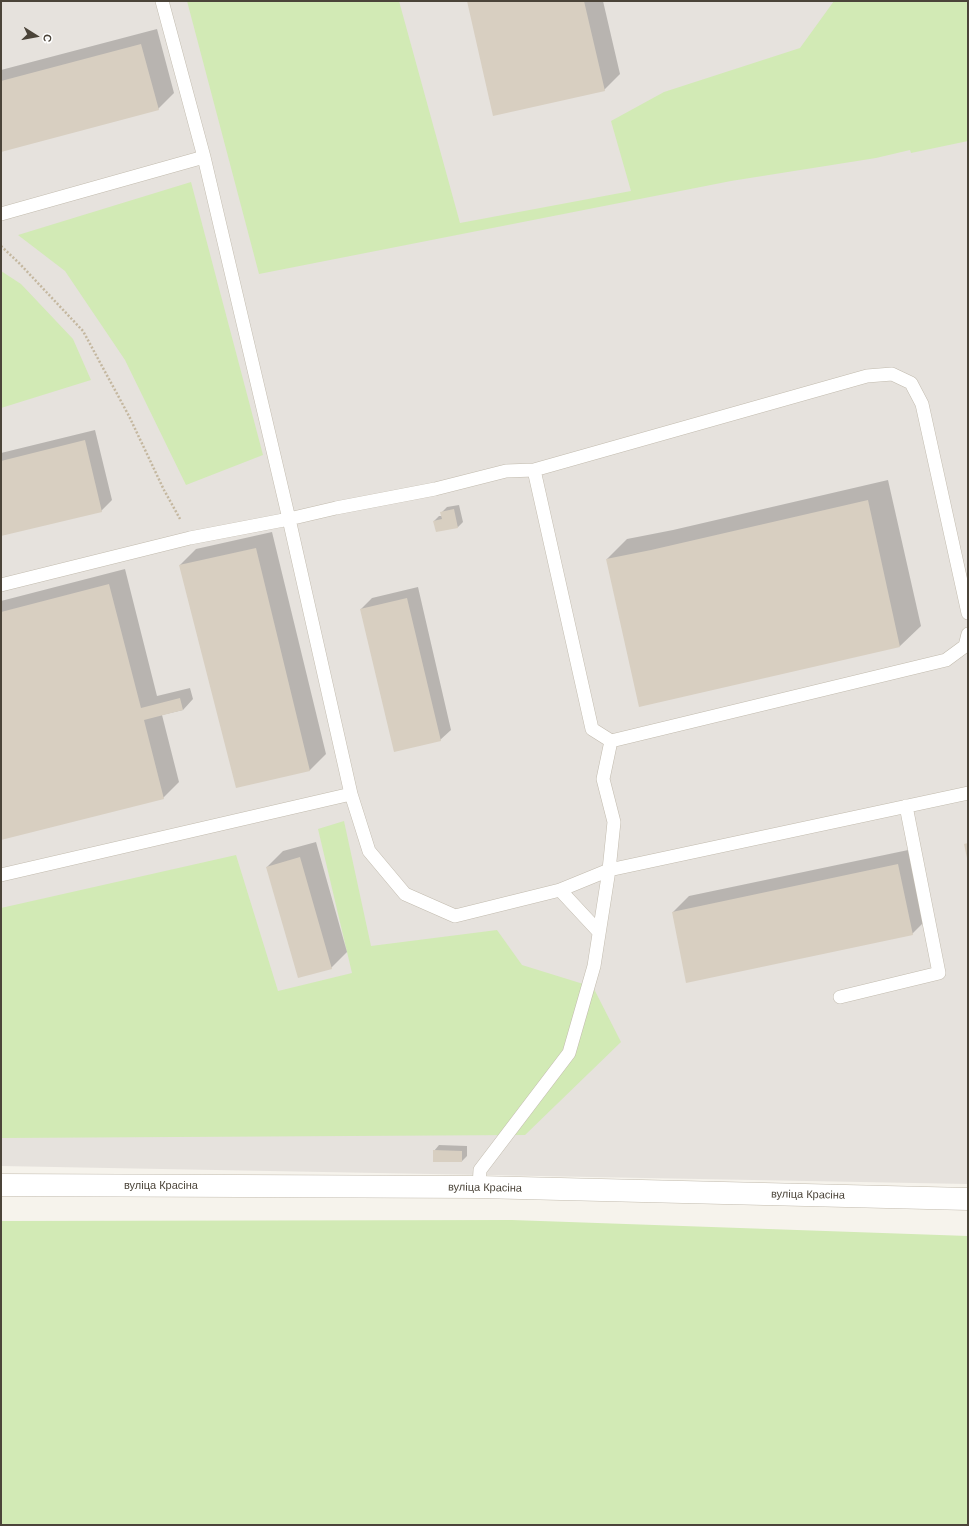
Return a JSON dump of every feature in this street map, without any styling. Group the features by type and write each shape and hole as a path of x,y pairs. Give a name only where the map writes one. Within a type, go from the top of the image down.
{"street":[{"name":"вуліца Красіна","path":"1,1185 479,1187 968,1199"}],"lane":[{"path":"162,1 204,157 289,519 351,794 369,851 405,894 455,916 560,890 609,870 968,793"},
{"path":"1,214 204,157"},
{"path":"1,585 190,538 435,489 506,471 534,470 867,376 892,374 911,383 922,404 968,613"},
{"path":"534,470 592,730 611,741 946,660 965,646 968,634"},
{"path":"479,1187 480,1170 568,1053 594,966 609,870 614,822 603,779 611,741"},
{"path":"1,875 351,794"},
{"path":"840,997 940,973 906,806"},
{"path":"560,890 599,932"}],"path":[{"path":"1,246 83,331 129,416 164,490 190,538"}],"shaded area":[{"path":"1,1 968,1 968,1184 1,1166"}],"green space":[{"path":"187,1 399,1 460,223 631,191 611,121 664,92 800,48 834,1 968,1 968,141 911,153 910,150 876,158 731,181 259,274"},
{"path":"191,182 263,455 186,485 125,360 65,271 18,235"},
{"path":"1,271 21,284 73,339 91,380 1,408"},
{"path":"344,821 371,946 497,930 522,965 593,987 621,1042 525,1135 1,1138 1,908 236,855 278,991 352,973 318,829"},
{"path":"512,1220 968,1236 968,1525 1,1525 1,1221"}],"building":[{"path":"467,1 584,1 605,91 493,116"},
{"path":"141,44 159,110 1,152 1,81"},
{"path":"85,440 102,512 1,536 1,461"},
{"path":"868,500 900,647 639,707 606,559"},
{"path":"454,509 458,528 436,532 433,521 442,519 440,512"},
{"path":"256,548 310,771 236,788 179,565"},
{"path":"109,584 141,708 180,698 183,710 144,720 164,799 1,840 1,612"},
{"path":"407,598 441,741 394,752 360,609"},
{"path":"968,843 968,858 967,858 964,844"},
{"path":"300,857 332,969 298,978 266,867"},
{"path":"898,864 913,935 686,983 672,912"},
{"path":"433,1150 462,1151 462,1162 433,1162"}]}
